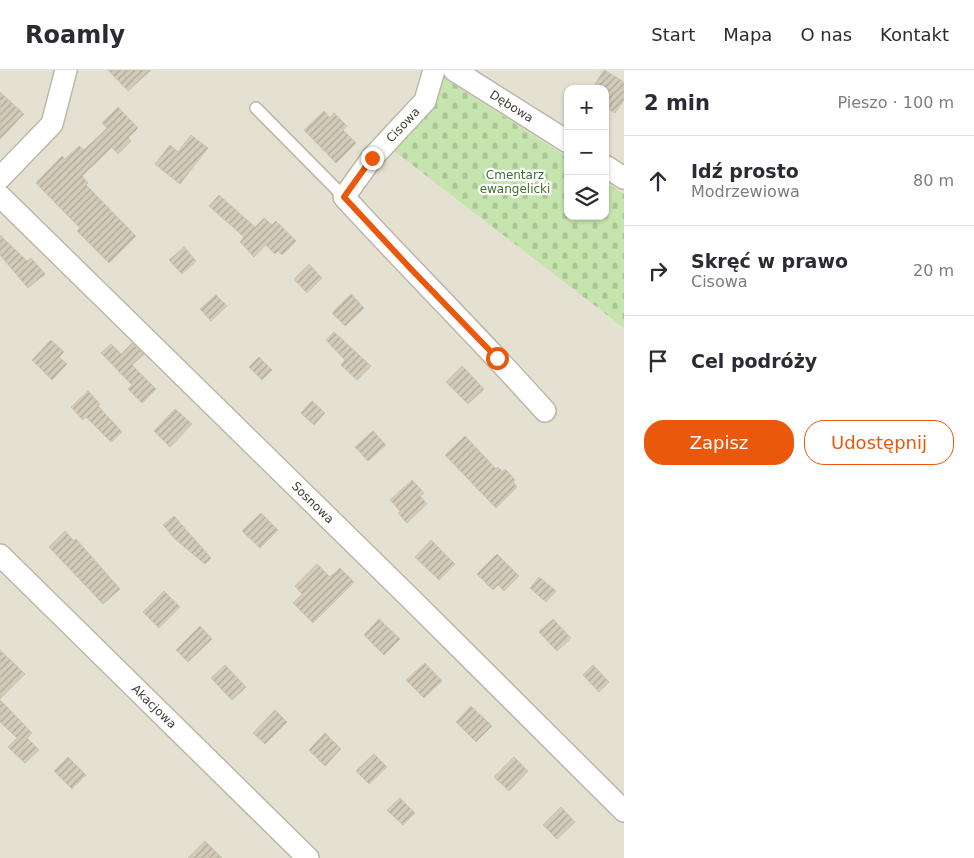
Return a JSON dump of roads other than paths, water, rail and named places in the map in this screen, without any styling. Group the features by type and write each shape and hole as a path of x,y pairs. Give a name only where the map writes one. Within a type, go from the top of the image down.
{"street":[{"path":"0,178 52,124 66,70"},
{"name":"Cisowa","path":"344,197 372,158 425,101 434,70"},
{"name":"Dębowa","path":"463,72 564,139"},
{"path":"609,169 624,178"},
{"name":"Sosnowa","path":"0,196 402,590 624,811"},
{"path":"344,197 410,268 486,345 545,411"},
{"name":"Akacjowa","path":"0,555 308,858"}],"lane":[{"path":"256,108 344,197"}],"park label":[{"name":"Cmentarz ewangelicki","path":"515,182"}]}
